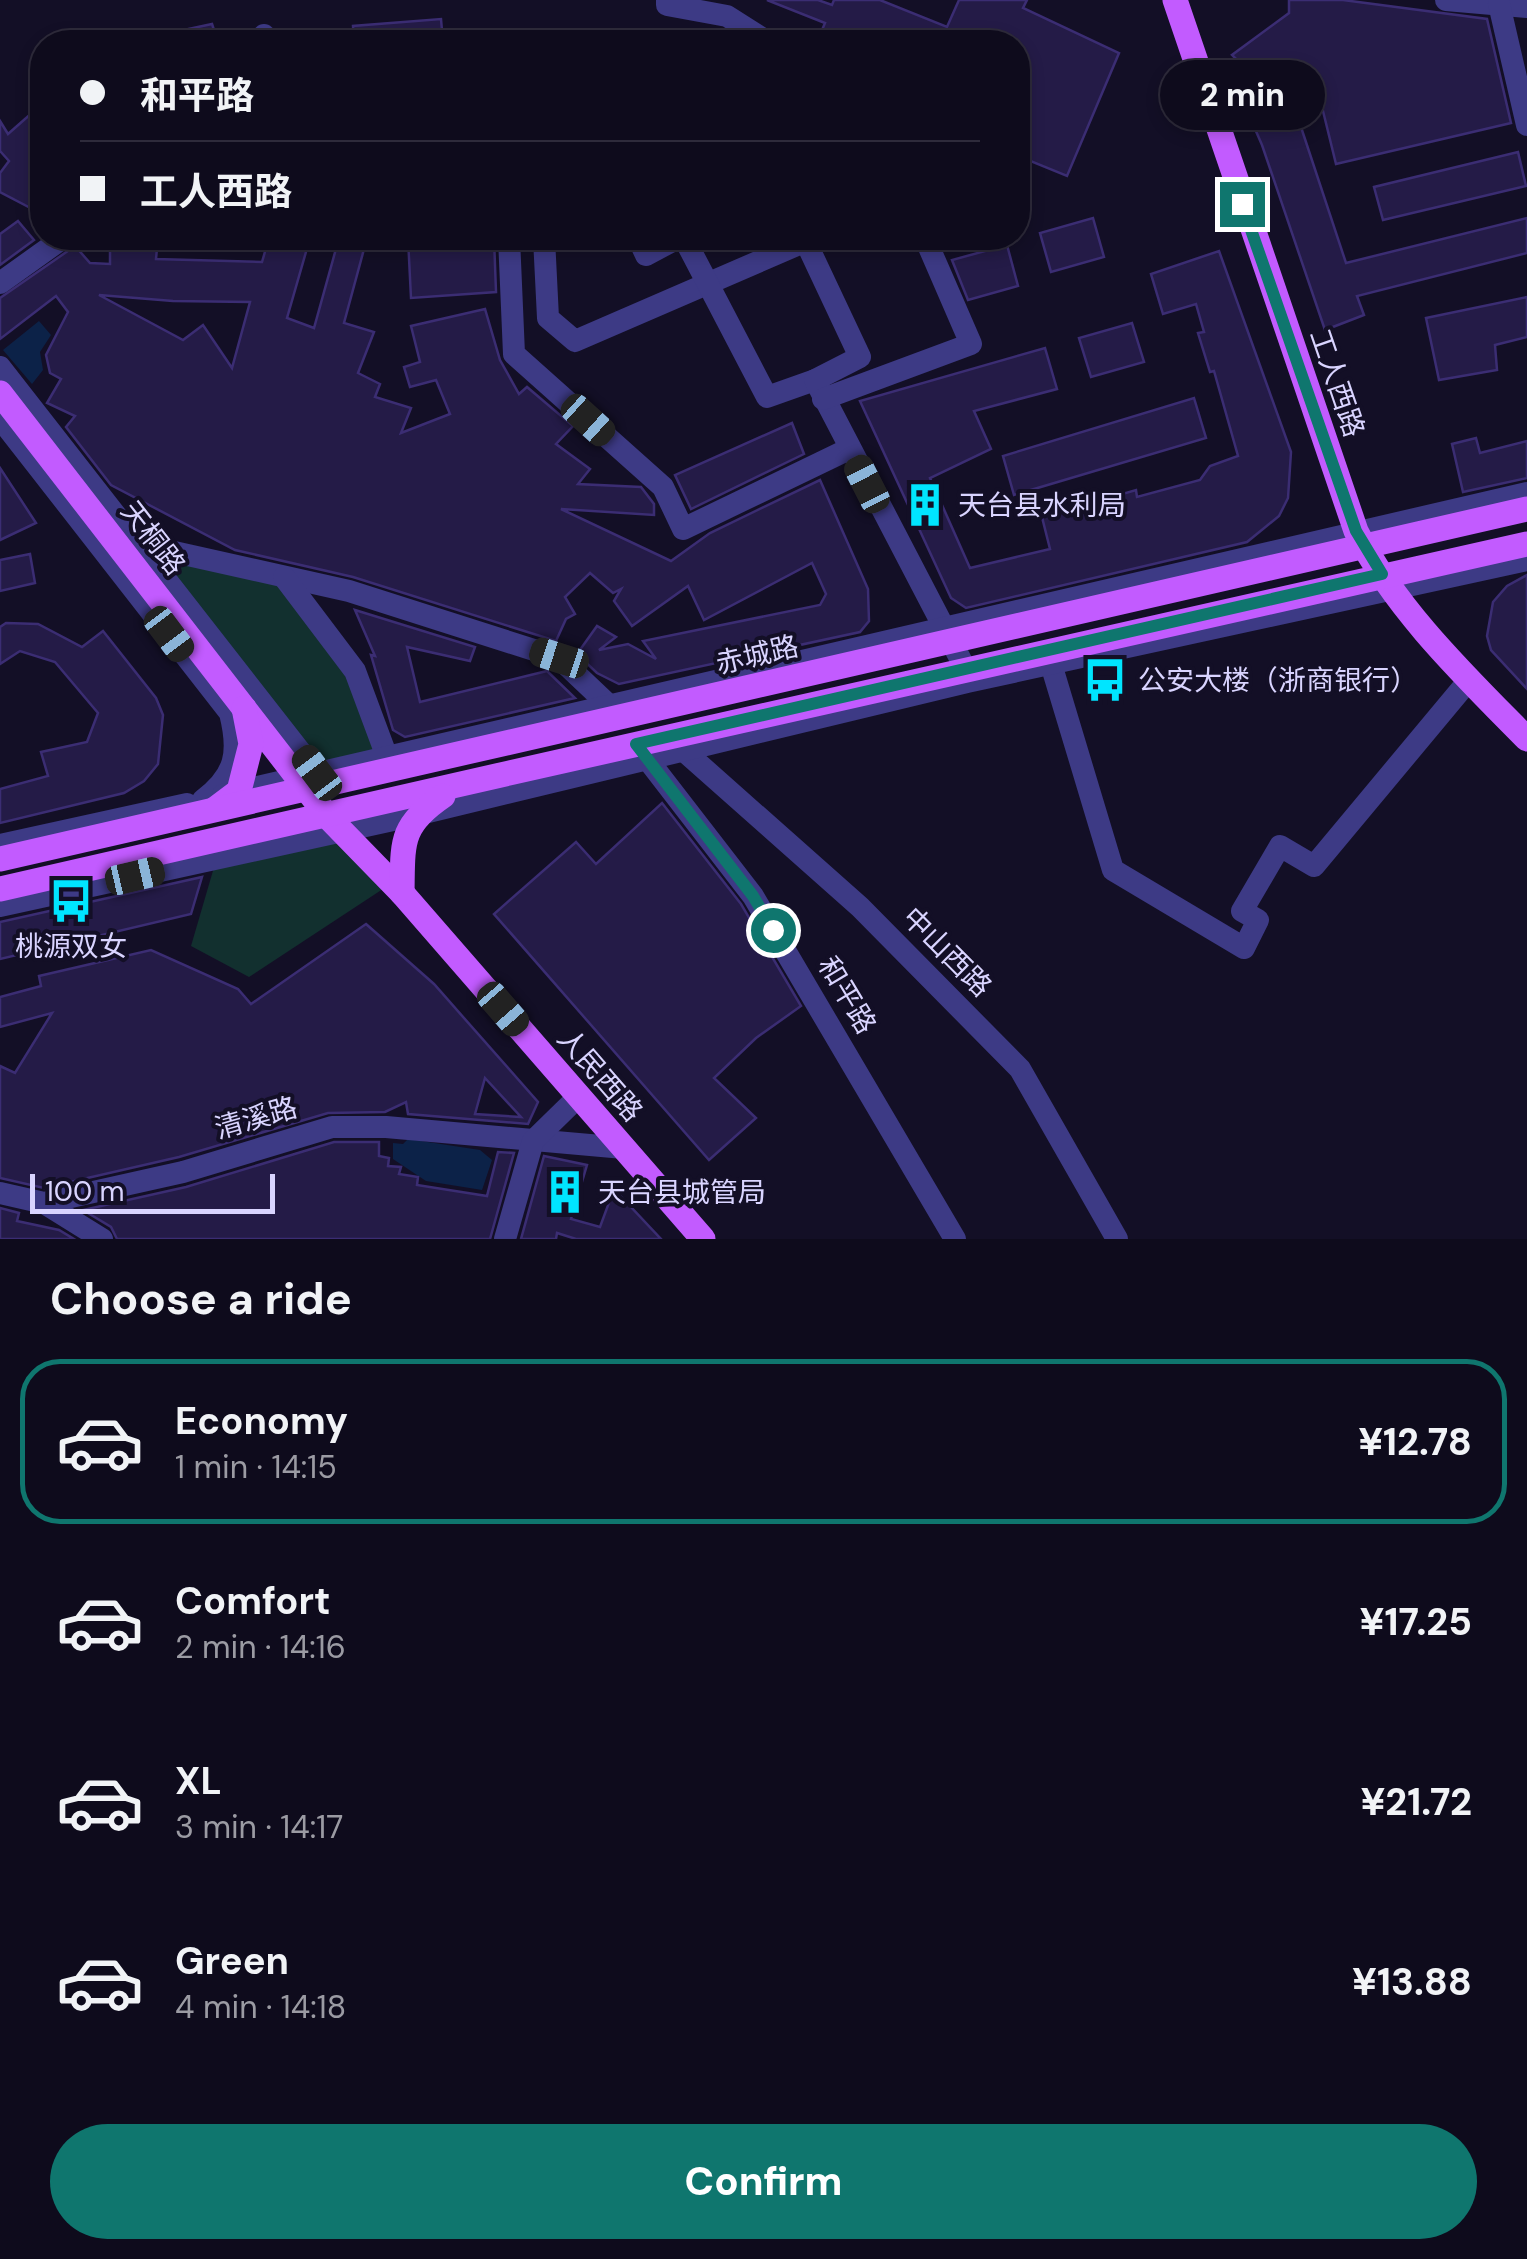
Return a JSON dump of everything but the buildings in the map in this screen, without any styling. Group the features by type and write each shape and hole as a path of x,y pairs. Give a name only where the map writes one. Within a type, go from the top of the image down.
{"main road":[{"name":"工人西路","path":"1175,0 1360,538 1389,582 1469,680 1527,739"},
{"name":"天桐路","path":"0,392 242,704 309,780 336,824"},
{"name":"赤城路","path":"0,859 309,780 1360,538 1527,509"},
{"path":"0,890 336,824 455,787 964,666 1389,582 1527,544"},
{"path":"206,806 239,791 250,744 242,704"},
{"path":"402,893 403,840 416,815 455,787"},
{"name":"人民西路","path":"336,824 402,893 703,1239"}],"street":[{"path":"667,0 667,5 727,16 749,30"},
{"path":"1446,0 1527,7"},
{"path":"1500,4 1527,125"},
{"path":"0,283 46,250"},
{"path":"510,250 514,354 663,487 683,529 849,449"},
{"path":"545,250 548,318 575,341 783,250"},
{"path":"688,250 767,397 819,390 972,344 930,250"},
{"path":"813,250 860,357 819,390"},
{"path":"0,367 141,546 309,780"},
{"path":"819,390 964,666"},
{"path":"0,418 230,714 236,762 225,784 206,806 0,844"},
{"path":"1360,538 1527,493"},
{"path":"116,539 349,591 559,658 616,711"},
{"path":"0,906 336,824 416,815 1389,582 1527,560"},
{"path":"284,577 354,672 387,757"},
{"path":"1052,664 1113,870 1244,948 1258,920 1242,911 1280,846 1314,866 1469,680"},
{"path":"239,791 309,780 387,757 616,711"},
{"name":"和平路","path":"636,744 753,896 955,1239"},
{"name":"中山西路","path":"683,750 860,907 1020,1069 1117,1239"},
{"path":"506,1239 533,1141 579,1096"},
{"name":"清溪路","path":"0,1193 44,1202 183,1172 332,1127 386,1127 624,1148"},
{"path":"44,1202 102,1239"}],"green space":[{"path":"141,546 284,577 355,671 387,757 317,773"},
{"path":"342,831 392,883 249,977 191,946 217,857"}],"water":[{"path":"39,321 51,335 40,352 43,370 32,384 3,350"},
{"path":"408,1139 480,1150 492,1160 482,1190 426,1181 393,1159 393,1143 403,1144"}],"place":[{"name":"天台县水利局","path":"925,505"},
{"name":"公安大楼（浙商银行）","path":"1105,680"},
{"name":"桃源双女","path":"71,901"},
{"name":"天台县城管局","path":"565,1192"}],"route":[{"path":"773,930 753,896 636,744 964,666 1382,574 1356,531 1242,204"}]}
